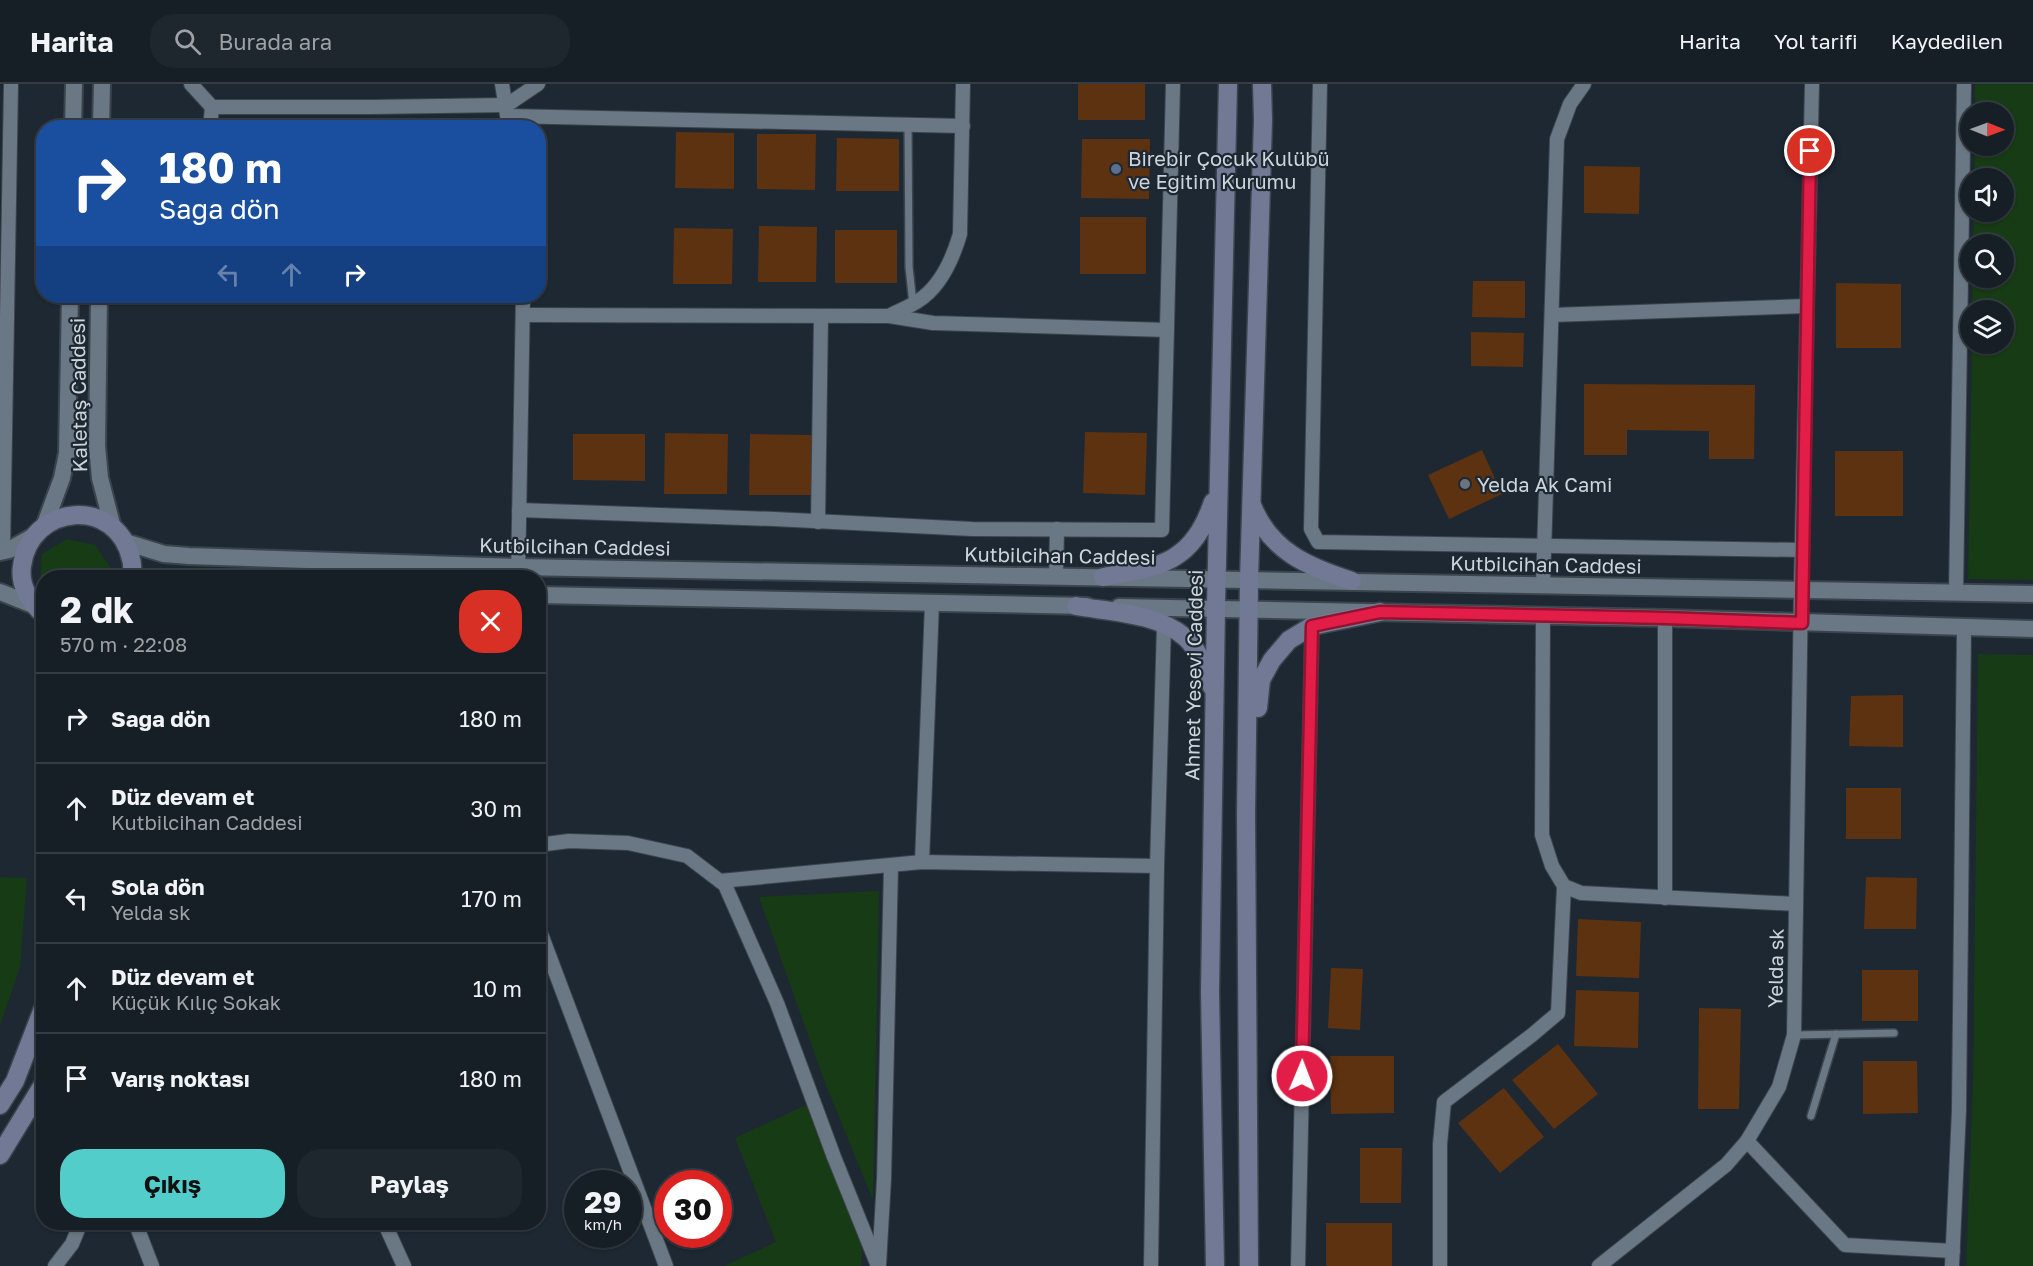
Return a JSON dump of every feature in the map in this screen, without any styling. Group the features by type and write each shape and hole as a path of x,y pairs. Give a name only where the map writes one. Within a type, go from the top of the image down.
{"main road":[{"name":"Ahmet Yesevi Caddesi","path":"1215,1266 1210,992 1214,693 1228,84"},
{"path":"1249,1266 1246,814 1249,580 1263,120 1262,84"},
{"path":"1103,577 1150,569 1186,549 1198,537 1206,522 1220,483"},
{"path":"1251,501 1258,521 1272,538 1294,556 1315,569 1352,581"},
{"path":"36,607 24,589 21,571 24,553 39,530 62,516 80,514 98,519 119,535 132,560 132,570"},
{"path":"1076,606 1147,618 1164,625 1186,639 1196,651 1214,693"},
{"path":"1246,814 1261,680 1272,660 1288,640 1312,626 1380,612"},
{"path":"0,1105 15,1081 36,1027"},
{"path":"0,1155 36,1096"}],"street":[{"path":"2,552 5,130 11,84"},
{"path":"73,120 74,84"},
{"path":"101,120 102,84"},
{"path":"190,84 212,107 372,107 508,116 963,126"},
{"path":"502,84 508,116"},
{"path":"508,116 538,84"},
{"path":"889,316 919,301 939,279 955,251 960,234 963,84"},
{"path":"519,510 972,529 1162,530 1173,84"},
{"path":"1320,84 1311,529 1318,542 1802,550"},
{"path":"1543,585 1557,139 1569,104 1584,84"},
{"name":"Yelda sk","path":"1599,1266 1726,1165 1747,1141 1779,1087 1794,1035 1812,84"},
{"path":"1956,593 1964,84"},
{"path":"211,120 212,107"},
{"name":"Kaletaş Caddesi","path":"39,530 62,478 67,453 70,303"},
{"name":"Kaletaş Caddesi","path":"99,303 98,446 100,478 119,535"},
{"path":"518,570 523,303"},
{"path":"1552,315 1807,306"},
{"path":"524,315 889,316 933,323 1167,330"},
{"path":"818,522 820,316"},
{"path":"1056,576 1057,529"},
{"path":"2,552 39,530"},
{"name":"Kutbilcihan Caddesi","path":"119,535 164,554 477,570"},
{"name":"Kutbilcihan Caddesi","path":"546,572 1056,576 2033,594"},
{"path":"0,592 36,609"},
{"path":"546,595 1665,618 2033,629"},
{"path":"922,862 932,603"},
{"path":"1440,1266 1440,1144 1444,1102 1532,1035 1558,1012 1564,886 1552,866 1542,835 1543,616"},
{"path":"1665,618 1665,898"},
{"path":"1151,1266 1157,867 1164,625"},
{"path":"1298,1266 1312,626"},
{"path":"1952,1266 1959,1105 1964,628"},
{"path":"546,843 569,841 628,843 687,856 725,885 777,1003 878,1266"},
{"path":"720,881 922,862 1157,867"},
{"path":"878,1266 884,1179 891,866"},
{"path":"1564,886 1581,893 1796,904"},
{"path":"546,947 666,1266"},
{"path":"1747,1141 1845,1245 1953,1251"},
{"path":"55,1266 72,1244 78,1230"},
{"path":"138,1230 152,1266"},
{"path":"388,1230 404,1266"}],"lane":[{"path":"908,125 909,267 913,303"},
{"path":"1794,1035 1894,1033"},
{"path":"1811,1116 1836,1034"}],"green space":[{"path":"1975,84 2033,84 2033,580 1968,579 1972,354 2014,354 2014,300 1972,300 1973,288 2014,288 2014,234 1973,234 1974,222 2014,222 2014,168 1974,168 1975,156 2014,156 2014,102 1975,102"},
{"path":"67,539 95,545 110,567 109,570 41,570 42,554"},
{"path":"1978,654 2033,655 2033,1266 1966,1266 1973,1082"},
{"path":"0,877 27,878 20,967 0,1026"},
{"path":"879,891 873,1200 824,1080 759,897"},
{"path":"806,1105 862,1248 861,1266 724,1266 776,1242 735,1138"}],"building":[{"path":"1078,84 1145,84 1145,120 1078,120"},
{"path":"676,132 734,133 734,189 675,188"},
{"path":"757,134 816,134 815,190 757,189"},
{"path":"837,138 899,139 899,191 836,191"},
{"name":"Birebir Çocuk Kulübü ve Eğitim Kurumu","path":"1082,139 1150,139 1149,199 1081,198"},
{"path":"1584,166 1640,167 1639,214 1584,213"},
{"path":"1080,217 1146,217 1146,274 1080,274"},
{"path":"759,226 817,227 816,282 758,282"},
{"path":"674,228 733,229 732,284 673,284"},
{"path":"835,230 897,230 897,283 835,283"},
{"path":"1473,281 1525,281 1525,318 1472,317"},
{"path":"1836,283 1901,284 1901,348 1836,348"},
{"path":"1471,332 1524,333 1523,367 1471,366"},
{"path":"1584,384 1755,385 1754,459 1709,459 1709,431 1627,430 1627,455 1584,455"},
{"path":"1085,432 1147,433 1145,495 1083,493"},
{"path":"665,433 728,434 727,494 664,494"},
{"path":"573,434 645,434 645,481 573,480"},
{"path":"750,434 813,435 812,495 749,495"},
{"name":"Yelda Ak Cami","path":"1482,450 1502,494 1449,519 1428,475"},
{"path":"1835,451 1903,451 1903,516 1835,516"},
{"path":"1903,695 1903,747 1849,746 1851,696"},
{"path":"1846,788 1901,788 1901,839 1846,839"},
{"path":"1866,877 1917,878 1916,929 1864,929"},
{"path":"1578,919 1641,922 1639,978 1576,976"},
{"path":"1331,968 1363,969 1360,1030 1328,1028"},
{"path":"1862,970 1918,970 1918,1021 1862,1021"},
{"path":"1576,990 1639,992 1638,1048 1574,1046"},
{"path":"1699,1008 1741,1009 1739,1109 1698,1109"},
{"path":"1558,1044 1598,1094 1554,1129 1512,1080"},
{"path":"1330,1056 1394,1056 1394,1113 1331,1114"},
{"path":"1863,1061 1917,1061 1918,1113 1863,1114"},
{"path":"1504,1088 1544,1137 1500,1173 1458,1123"},
{"path":"1360,1148 1402,1148 1401,1203 1360,1203"},
{"path":"1326,1223 1392,1223 1392,1266 1326,1266"}],"place":[{"name":"Birebir Çocuk Kulübü ve Eğitim Kurumu","path":"1116,169"},
{"name":"Yelda Ak Cami","path":"1465,484"}],"route":[{"path":"1302,1076 1312,626 1380,612 1802,623 1810,151"}]}
